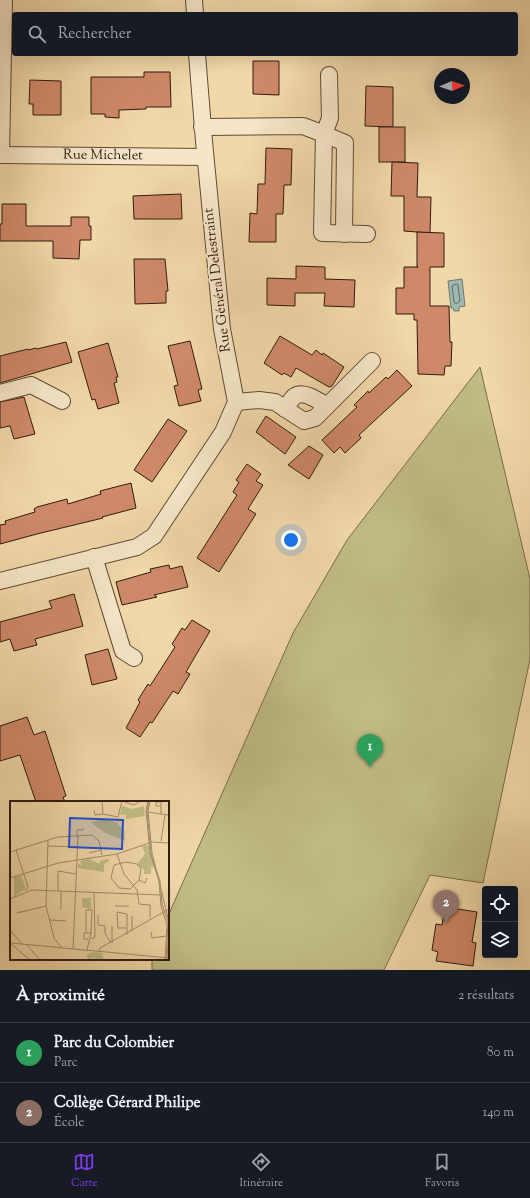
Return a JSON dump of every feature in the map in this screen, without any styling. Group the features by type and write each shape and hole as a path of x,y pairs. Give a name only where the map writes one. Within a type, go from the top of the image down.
{"street":[{"path":"1,155 4,0"},
{"path":"194,0 195,12"},
{"name":"Rue Général Delestraint","path":"197,56 202,127 222,329 236,402"},
{"path":"329,75 330,118 324,134 322,233 367,234"},
{"path":"202,127 303,126 345,143 344,234"},
{"name":"Rue Michelet","path":"1,155 205,157"},
{"path":"0,582 137,547 154,536 223,432 236,402 259,400 275,402 304,421 315,418 372,361"},
{"path":"0,393 30,385 62,401"},
{"path":"285,409 294,397 301,394 313,398 327,406"},
{"path":"94,558 123,651 134,658"}],"shaded area":[{"path":"480,367 530,579 530,659 483,883 430,875 384,970 152,970 152,960 169,960 169,914 293,633 347,540"}],"water":[{"path":"462,279 465,306 459,307 459,311 454,311 453,308 451,308 448,281"}],"building":[{"path":"253,61 279,61 279,95 253,94"},
{"path":"144,72 170,72 171,107 146,107 146,109 119,110 119,118 105,117 105,114 91,114 91,77 144,77"},
{"path":"30,80 61,81 61,115 33,115 33,104 29,104"},
{"path":"366,86 393,87 393,127 365,126"},
{"path":"379,127 405,127 405,162 379,162"},
{"path":"266,148 292,149 291,185 284,185 283,214 276,214 276,242 249,242 250,213 257,214 258,184 265,184"},
{"path":"392,162 418,163 417,197 431,197 430,233 404,231 404,196 391,196"},
{"path":"181,194 182,219 134,219 133,196"},
{"path":"2,204 26,204 26,226 71,226 71,217 89,217 89,226 91,226 91,240 80,240 79,259 53,258 53,241 0,241"},
{"path":"417,232 444,233 444,267 430,267 430,306 449,306 450,342 452,342 451,366 445,366 444,375 418,374 417,320 414,320 414,314 396,314 396,288 404,288 404,267 417,267"},
{"path":"134,259 165,259 168,291 166,291 166,303 135,304"},
{"path":"296,266 325,267 325,279 355,280 354,307 324,306 325,293 295,293 295,306 267,305 267,278 296,279"},
{"path":"280,336 312,355 316,350 322,355 323,353 344,367 332,386 329,387 296,368 291,377 284,373 282,375 264,363"},
{"path":"190,341 202,389 198,390 201,401 179,406 174,386 178,385 168,346"},
{"path":"66,342 72,362 0,383 0,356"},
{"path":"108,343 118,377 116,377 117,382 114,383 119,403 98,409 95,399 92,400 78,352"},
{"path":"397,370 412,386 359,435 361,438 345,453 340,447 334,453 322,440 357,407 354,405 368,391 369,393 386,377 388,379"},
{"path":"24,397 35,434 14,439 10,426 0,428 0,402"},
{"path":"266,416 296,437 285,454 256,432"},
{"path":"168,419 187,431 152,482 134,470"},
{"path":"309,446 323,455 309,479 288,465"},
{"path":"247,464 261,474 256,481 263,485 248,509 256,514 219,572 197,558 237,495 233,492 239,482 236,480"},
{"path":"131,483 136,508 102,517 103,518 0,544 0,525 6,524 5,521 35,512 34,509 37,507 67,499 68,504 101,494 100,491"},
{"path":"169,565 170,569 182,566 188,587 154,595 157,597 122,605 116,582 151,572 150,569"},
{"path":"74,594 83,626 35,639 37,645 14,651 10,639 0,642 0,622 52,608 49,601"},
{"path":"192,620 210,631 186,672 190,674 178,694 173,691 152,723 150,722 140,737 126,728 140,702 138,700 148,684 150,686 175,647 172,644 182,628 185,630"},
{"path":"108,649 117,679 92,685 85,655"},
{"path":"27,717 34,735 45,731 66,796 63,797 65,801 36,801 20,755 0,761 0,726"},
{"path":"445,907 477,912 472,942 476,943 473,966 436,961 438,952 432,950 436,924 442,925"}],"place":[{"name":"Parc du Colombier","path":"370,767"},
{"name":"Collège Gérard Philipe","path":"446,923"}]}
